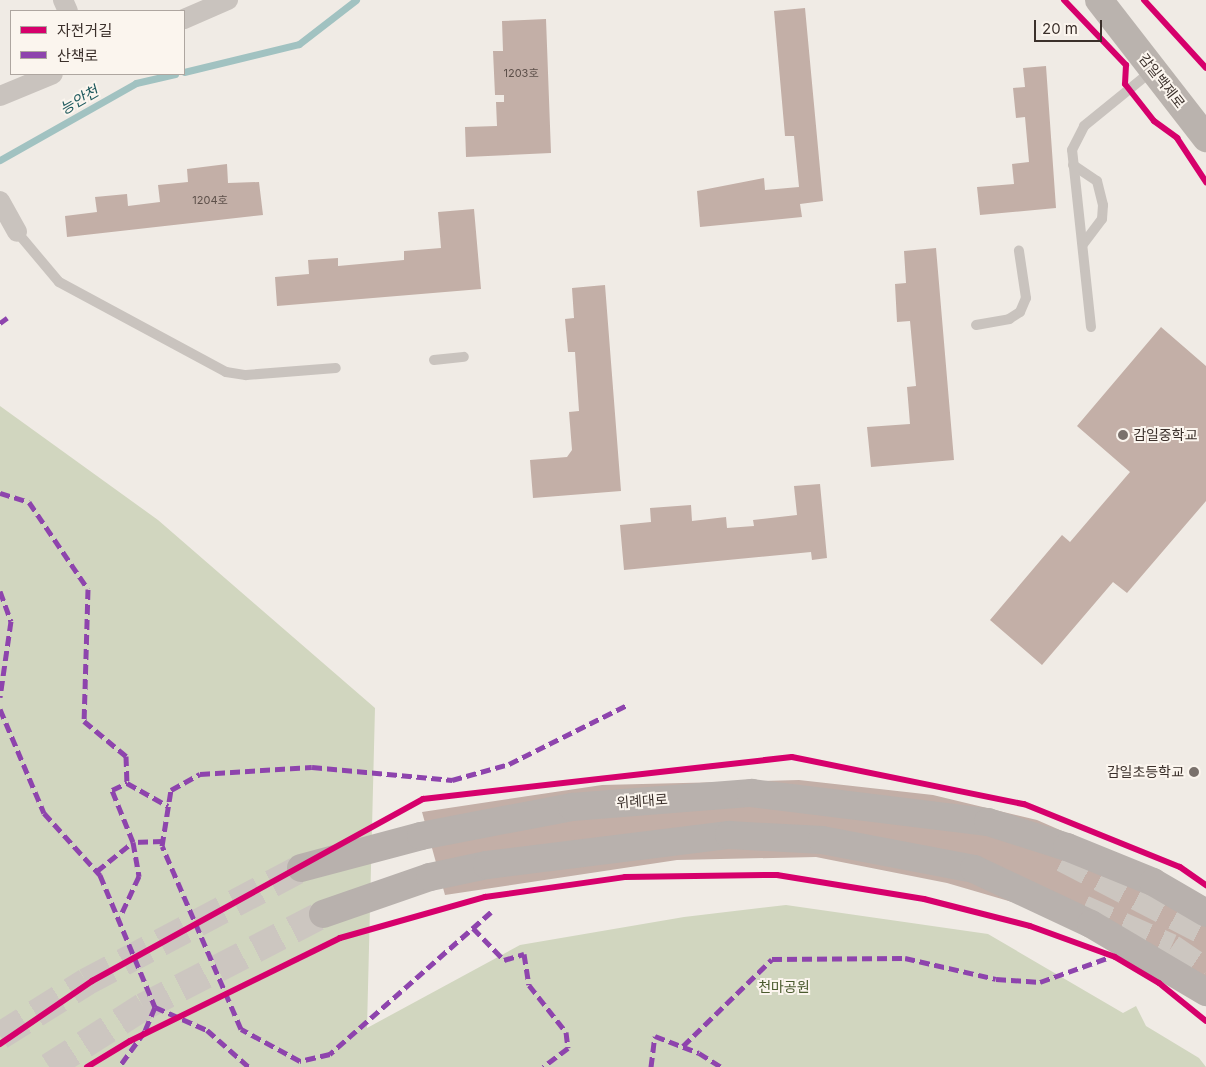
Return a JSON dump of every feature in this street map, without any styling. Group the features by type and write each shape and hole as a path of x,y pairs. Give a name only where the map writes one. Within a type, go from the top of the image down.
{"main road":[{"name":"감일백제로","path":"1099,0 1206,138"},
{"name":"위례대로","path":"301,868 420,836 572,807 751,793 988,822 1068,847 1153,882 1206,913"},
{"path":"322,914 430,877 487,865 729,835 822,840 974,869 1091,924 1206,992"}],"street":[{"path":"185,19 228,0"},
{"path":"0,96 51,75"},
{"path":"0,201 17,232"}],"lane":[{"path":"1091,327 1072,150 1084,126 1153,70"},
{"path":"1073,165 1097,181 1103,205 1102,219 1083,244"},
{"path":"17,232 59,282 226,372 246,375 336,368"},
{"path":"976,325 1009,320 1020,312 1026,298 1019,251"},
{"path":"434,360 464,357"}],"green space":[{"name":"천마공원","path":"0,406 158,520 375,708 367,1028 520,945 684,917 786,905 988,934 1123,1013 1136,1006 1146,1026 1199,1058 1206,1067 0,1067"}],"building":[{"path":"805,8 823,201 800,204 802,217 700,227 697,191 764,178 765,190 799,187 794,136 785,136 774,11"},
{"path":"546,19 551,153 466,157 465,127 497,126 496,102 504,102 504,95 495,95 493,51 503,51 502,21"},
{"path":"1046,66 1056,208 980,215 977,187 1014,184 1012,164 1029,162 1025,117 1016,118 1013,88 1025,87 1023,68"},
{"path":"227,164 228,183 259,182 263,215 67,237 65,216 97,212 95,197 127,194 128,206 160,202 158,185 188,182 187,169"},
{"path":"474,209 481,289 277,306 275,277 309,274 308,260 338,258 338,266 404,260 404,251 441,248 438,212"},
{"path":"936,248 954,460 871,467 867,427 910,424 907,387 916,386 910,321 897,322 895,284 906,283 904,251"},
{"path":"605,285 621,491 533,498 530,460 567,457 572,450 569,412 579,411 575,352 568,352 565,319 574,318 572,288"},
{"name":"감일중학교","path":"1161,327 1206,366 1206,501 1127,593 1113,582 1042,665 990,620 1062,535 1070,542 1130,472 1077,426"},
{"path":"820,484 827,558 812,560 811,552 624,570 620,525 651,522 650,508 691,505 692,521 726,517 727,528 754,526 753,520 797,515 794,486"},
{"path":"799,780 933,795 1037,820 1172,879 1206,900 1206,999 1033,908 947,883 816,857 677,860 445,895 422,812 602,785"}],"waterway":[{"name":"능안천","path":"185,72 299,44 356,0"},
{"name":"능안천","path":"0,160 136,83 171,75"}],"tunnel":[{"path":"1063,858 1206,932"},
{"path":"0,1036 86,982 301,868"},
{"path":"1083,909 1171,948 1206,972"},
{"path":"49,1067 143,1007 323,914"}],"marked path":[{"path":"0,323 7,318"},
{"path":"0,493 29,502 88,589 84,721 126,756 127,783"},
{"path":"0,591 11,621 0,697"},
{"path":"491,912 330,1054 300,1061 241,1029 162,846 171,790 200,774 312,767 452,780 509,764 627,705"},
{"path":"0,709 44,813 100,875 155,1007 145,1031 119,1067"},
{"path":"163,841 133,842 112,790 127,783 168,806"},
{"path":"97,871 133,842 139,876 120,917"},
{"path":"473,928 504,960 524,954 529,985 566,1032 568,1048 543,1067"},
{"path":"683,1046 772,959 905,958 996,979 1040,982 1107,958"},
{"path":"155,1007 207,1030 249,1067"},
{"path":"651,1067 655,1036 699,1053 721,1067"}],"cycle path":[{"path":"1064,0 1126,65 1125,84 1154,121 1177,138 1206,182"},
{"path":"1144,0 1206,68"},
{"path":"0,1044 92,981 423,799 792,757 1024,804 1180,867 1206,885"},
{"path":"87,1067 130,1041 340,938 485,897 625,877 777,875 924,899 1030,926 1115,957 1159,983 1206,1021"}],"place":[{"name":"감일중학교","path":"1123,435"},
{"name":"감일초등학교","path":"1194,772"}]}
